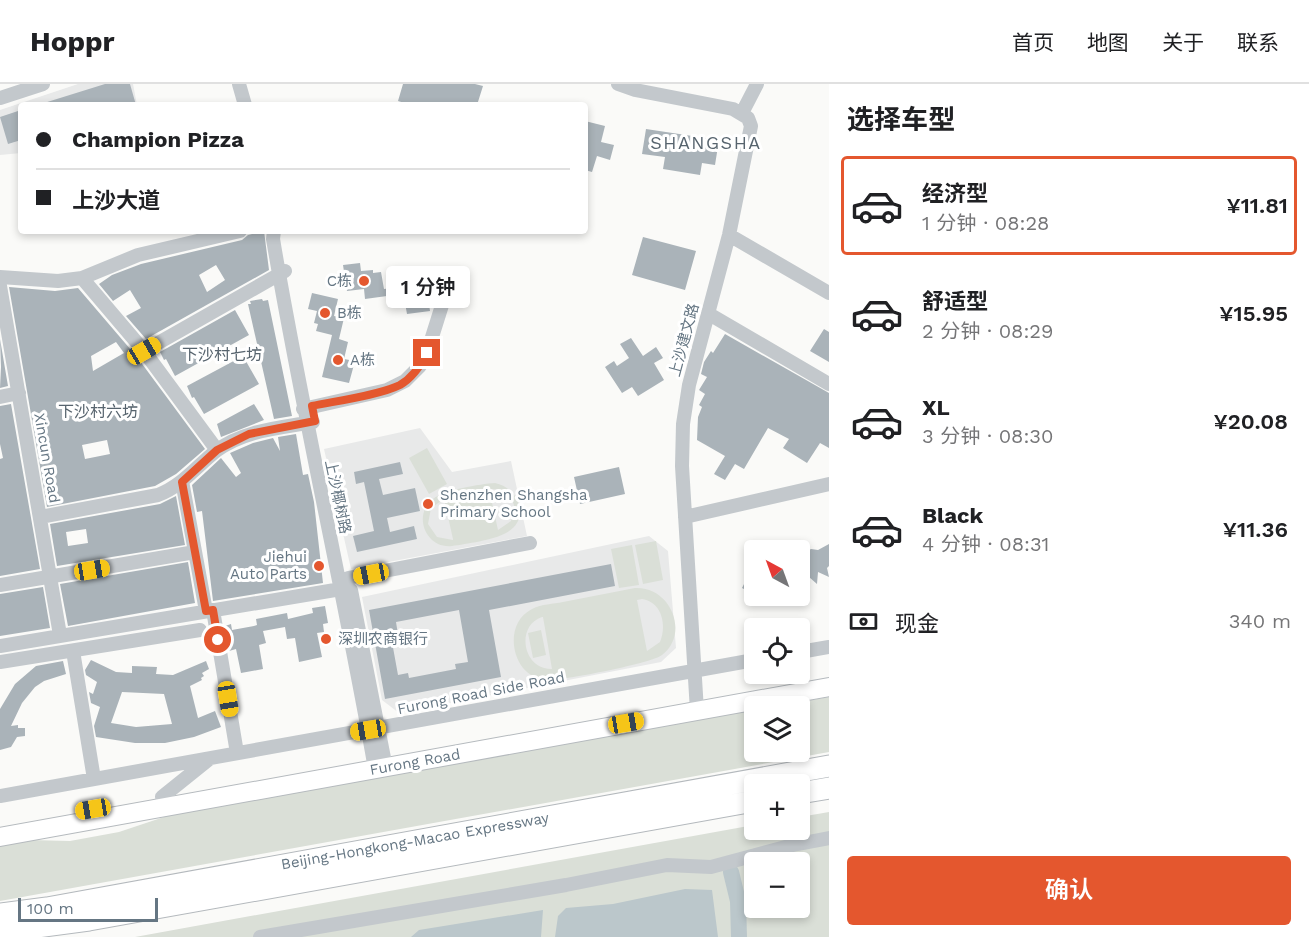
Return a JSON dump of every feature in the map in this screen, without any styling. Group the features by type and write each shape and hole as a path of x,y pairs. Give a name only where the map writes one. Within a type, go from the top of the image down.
{"highway":[{"name":"Beijing-Hongkong-Macao Expressway","path":"0,914 47,908 829,766"},
{"path":"810,791 829,788"},
{"name":"Beijing-Hongkong-Macao Expressway","path":"0,932 89,920 744,803"}],"main road":[{"name":"Furong Road","path":"0,837 379,763 697,705 829,676"},
{"name":"Furong Road","path":"697,705 829,687"},
{"name":"Furong Road","path":"0,825 379,763"}],"street":[{"path":"0,98 43,84"},
{"path":"239,84 244,102"},
{"path":"618,84 635,90 733,109 742,113 757,84"},
{"name":"上沙建文路","path":"697,705 682,466 683,424 689,385 729,234 751,132 750,121 742,113"},
{"path":"0,277 58,281 82,278 138,255 227,234"},
{"name":"上沙椰树路","path":"275,234 273,239 283,272 310,422 345,584 379,763"},
{"path":"729,234 829,293"},
{"path":"144,351 283,272"},
{"path":"82,278 144,351 217,450"},
{"path":"308,408 387,390 400,385 411,376 427,353 449,283"},
{"name":"Xincun Road","path":"0,286 6,351 19,393 60,635"},
{"path":"709,314 829,384"},
{"path":"0,397 19,393"},
{"path":"40,517 158,495 175,488 217,450 254,432 310,422"},
{"path":"182,482 237,753"},
{"path":"686,517 829,484"},
{"path":"0,646 209,611 530,543"},
{"path":"0,585 195,552"},
{"path":"0,662 200,630"},
{"path":"810,650 829,647"},
{"path":"72,651 94,779"},
{"name":"Furong Road Side Road","path":"0,796 744,662"},
{"path":"162,797 213,758"},
{"path":"260,937 566,885 667,865 711,867 794,844 829,838"}],"shaded area":[{"path":"78,84 133,84 136,102 24,102"},
{"path":"18,104 18,153 0,155 0,110"},
{"name":"Shenzhen Shangsha Primary School","path":"420,428 452,472 511,461 527,536 351,569 324,449"},
{"path":"427,448 447,484 429,494 409,458"},
{"path":"495,483 511,491 516,498 520,513 514,527 494,538 452,546 435,542 429,537 425,530 423,514 433,499 453,490","holes":["489,489 504,492 514,505 511,521 498,530","444,499 453,539 453,540 437,537 428,524 431,508"]},
{"path":"649,536 668,551 676,648 661,662 399,713 382,700 362,597"},
{"path":"656,541 663,580 643,584 635,545"},
{"path":"632,545 639,585 619,588 611,549"},
{"path":"635,588 648,589 658,595 667,603 672,613 675,635 670,646 662,655 625,667 556,680 543,680 531,675 518,661 514,644 516,628 519,620 532,609","holes":["637,600 649,601 658,609 663,622 660,642 647,651","543,617 552,669 534,663 526,647 528,629 533,622"]},
{"path":"541,630 546,655 533,658 528,633"},
{"path":"829,697 829,752 810,755 810,700"},
{"path":"744,712 744,762 773,762 0,901 0,845 30,840 70,841 119,832 176,813"},
{"path":"829,812 829,937 135,937 744,827 744,840 810,840 810,815"},
{"path":"685,889 712,890 718,937 555,937 558,916 566,908 613,904"},
{"path":"543,910 541,937 411,937 419,930"}],"building":[{"path":"105,84 130,84 135,102 47,102"},
{"path":"403,84 483,86 478,102 398,101"},
{"path":"18,111 18,141 8,144 0,117"},
{"path":"588,122 605,126 601,142 614,145 610,160 597,156 592,172 588,171"},
{"path":"646,129 719,140 715,165 702,163 700,175 663,169 665,157 642,154"},
{"path":"264,234 269,270 146,339 126,316 141,308 130,290 113,301 99,284 112,275 141,264 242,240 248,235","holes":["216,265 225,280 207,292 199,275"]},
{"path":"643,237 696,251 685,290 632,275"},
{"path":"360,263 361,271 381,272 384,289 426,283 430,311 407,314 405,303 388,306 387,296 365,299 364,289 347,291 343,265"},
{"path":"9,287 55,291 78,288 137,357 205,449 176,474 155,486 47,507","holes":["116,342 124,353 93,371 91,356","107,440 110,454 85,459 82,445"]},
{"path":"312,293 338,299 334,316 344,318 339,339 348,342 344,359 355,361 349,383 322,377 332,335 316,331 318,324 314,323 317,311 308,309"},
{"path":"262,299 263,301 268,300 292,416 274,419 248,304 251,304 250,301"},
{"path":"235,310 249,335 175,376 160,352"},
{"path":"824,329 829,332 829,362 810,351"},
{"path":"725,334 829,393 829,448 820,443 807,463 783,448 789,439 768,428 744,469 735,464 725,480 714,474 725,456 697,440 698,417 702,407 699,405 705,394 699,390 707,377 701,374 704,362 711,351 713,353"},
{"path":"631,338 643,356 656,347 663,358 654,363 664,380 638,396 632,387 622,393 605,367 614,361 617,366 629,358 620,344"},
{"path":"0,339 8,386 0,388 1,367"},
{"path":"243,356 259,384 204,414 194,397 192,398 187,386"},
{"path":"11,404 40,569 0,576 0,459 3,458 0,444 0,406"},
{"path":"254,404 264,420 221,437 217,424"},
{"path":"296,434 303,475 308,474 314,502 323,583 213,601 202,511 197,512 192,485 221,458 236,477 241,473 230,453 253,443 273,438 280,451 278,437"},
{"path":"400,462 403,474 379,479 383,495 415,488 420,511 387,518 390,532 414,526 417,539 357,552 353,536 374,531 364,482 356,484 354,472"},
{"path":"619,467 625,494 580,504 574,477"},
{"path":"176,496 185,545 57,566 50,524 160,504","holes":["86,529 88,543 68,546 66,532"]},
{"path":"829,544 829,566 827,568 829,577 818,572 817,584 810,578 810,550 818,550"},
{"path":"188,562 195,603 68,626 60,584"},
{"path":"611,564 615,586 489,610 501,677 385,699 369,610","holes":["459,610 468,662 455,664 456,669 409,678 408,673 398,675 392,642 399,641 396,622"]},
{"path":"43,587 50,628 0,636 0,594"},
{"path":"325,606 328,623 323,624 324,632 317,633 322,657 299,662 295,638 287,639 285,627 263,631 266,643 259,645 263,669 241,673 236,649 229,651 225,626 231,624 232,630 254,626 257,625 256,619 287,613 288,619 313,613 312,608"},
{"path":"91,660 116,672 132,673 132,666 157,667 156,674 173,675 206,661 209,669 202,673 204,676 202,680 190,686 198,718 215,711 221,727 194,737 165,743 135,743 96,737 94,726 100,707 91,703 89,692 93,694 97,682 86,675 85,670","holes":["122,692 164,694 172,724 136,727 111,723"]},
{"path":"63,661 66,674 44,681 35,687 22,703 11,726 18,725 18,728 25,728 25,736 17,737 11,747 0,750 0,709 15,684 36,666"}],"waterway":[{"path":"731,872 738,901 739,937"}],"place":[{"name":"C栋","path":"364,281"},
{"name":"B栋","path":"325,313"},
{"name":"A栋","path":"338,360"},
{"name":"Shenzhen Shangsha Primary School","path":"428,504"},
{"name":"Jiehui Auto Parts","path":"319,566"},
{"name":"深圳农商银行","path":"326,639"}],"district":[{"name":"SHANGSHA","path":"706,142"},
{"name":"下沙村七坊","path":"222,354"},
{"name":"下沙村六坊","path":"98,411"}],"route":[{"path":"218,640 213,610 206,611 182,482 217,450 249,434 315,421 312,406 387,390 400,385 420,366 427,353"}]}
